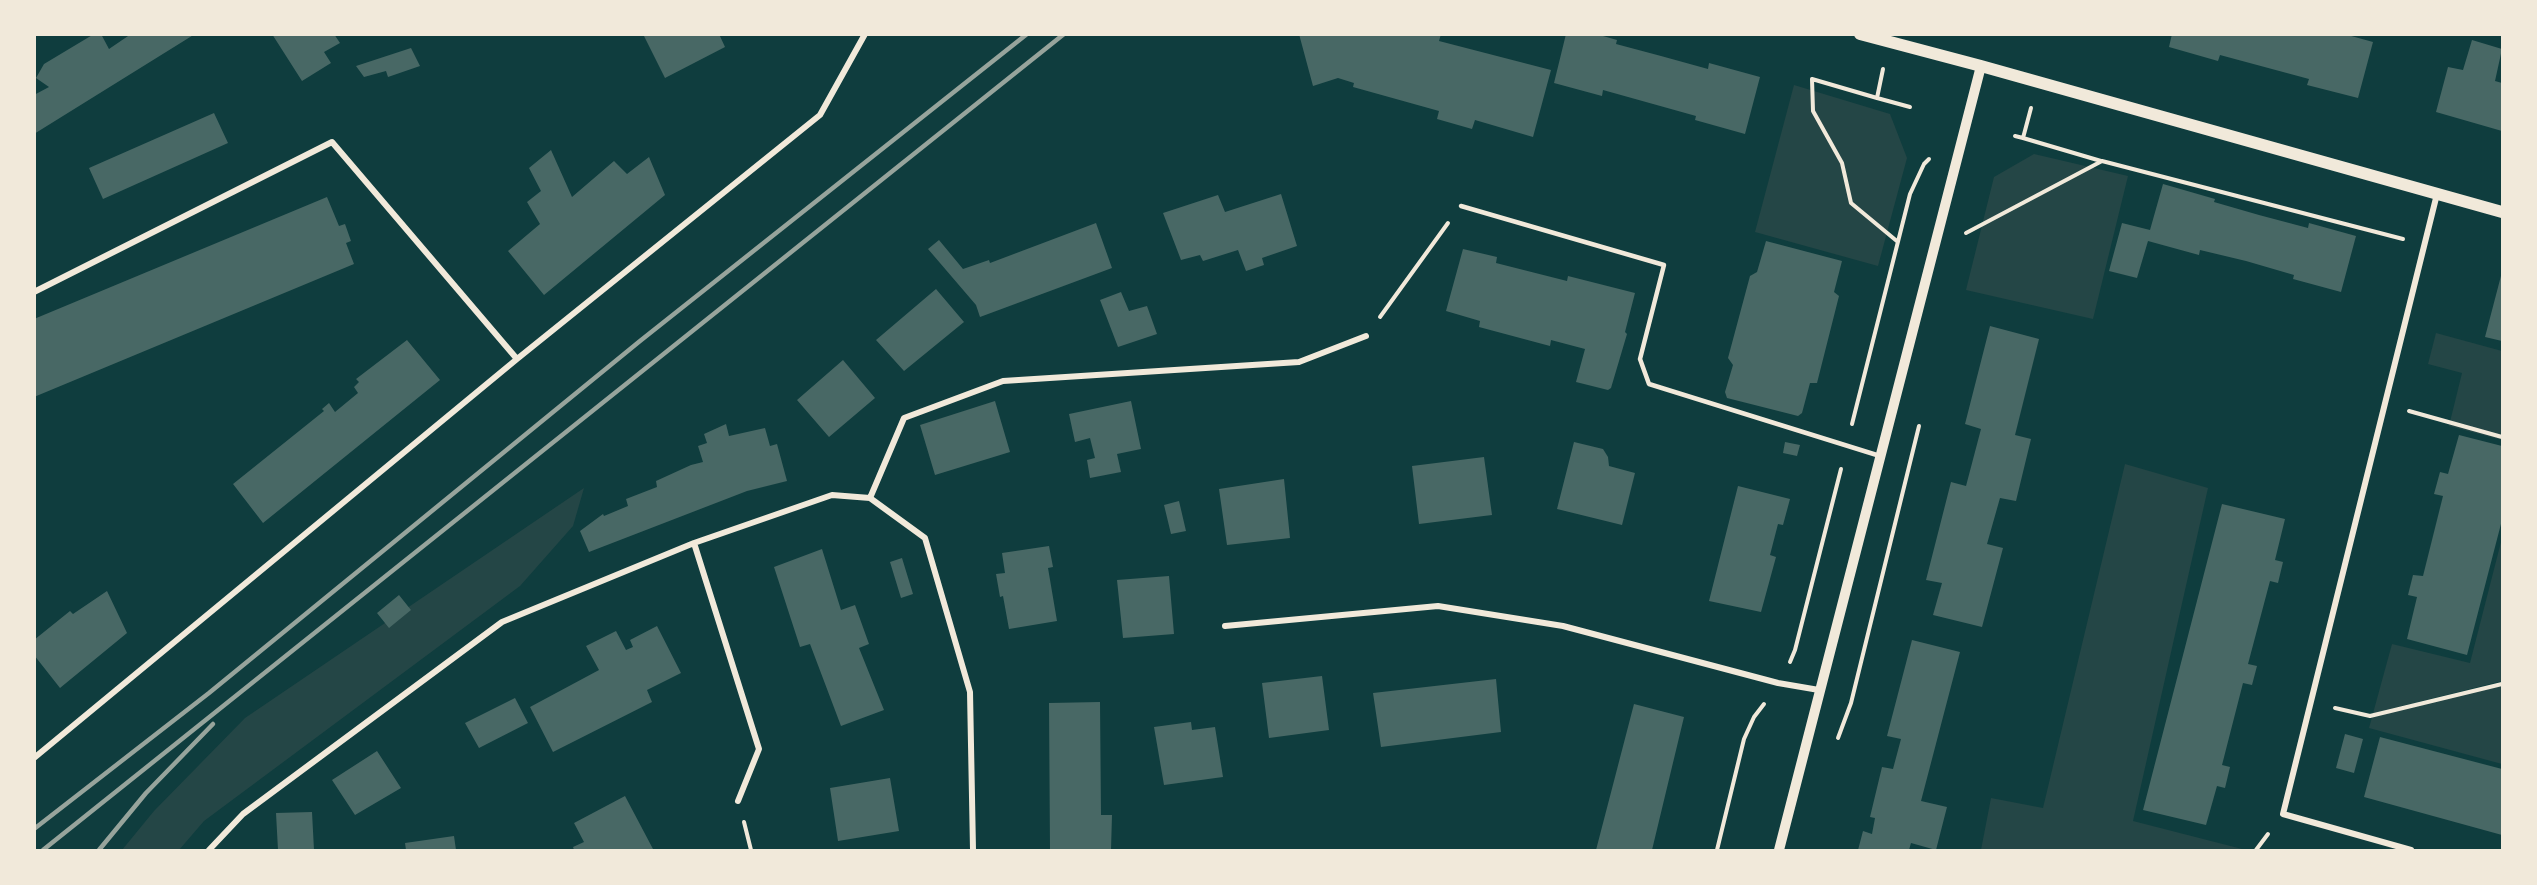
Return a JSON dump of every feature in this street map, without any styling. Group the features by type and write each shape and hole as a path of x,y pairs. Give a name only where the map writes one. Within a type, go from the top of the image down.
{"main road":[{"path":"1860,34 2502,212"}],"street":[{"path":"34,758 517,359 819,115 865,34"},
{"path":"1779,850 1981,66"},
{"path":"34,292 332,142 517,359"},
{"path":"2411,850 2283,814 2437,194"},
{"path":"870,498 904,418 1004,381 1299,362 1366,336"},
{"path":"209,850 243,814 502,622 694,543 832,495 870,498 925,538 970,692 973,850"},
{"path":"694,543 759,749 738,801"},
{"path":"1225,626 1438,606 1563,626 1778,683 1819,690"}],"lane":[{"path":"1461,206 1664,265 1640,359 1649,384 1880,456"}],"path":[{"path":"1876,98 1888,42"},
{"path":"1898,242 1851,203 1842,163 1812,111 1812,78 1910,107"},
{"path":"2023,138 2038,82"},
{"path":"2015,136 2102,161 2424,244"},
{"path":"1717,850 1744,739 1754,717 1778,683 1796,651 1910,194 1924,164 1933,156"},
{"path":"1966,233 2102,161"},
{"path":"1366,336 1461,206"},
{"path":"2385,404 2502,437"},
{"path":"2311,703 2370,716 2502,684"}],"shaded area":[{"path":"1794,85 1890,114 1907,158 1878,266 1755,232"},
{"path":"2034,154 2128,176 2093,319 1966,290 1994,177"},
{"path":"2436,333 2502,351 2502,440 2449,426 2462,373 2428,364"},
{"path":"2125,464 2208,488 2133,821 2246,850 1981,850 1991,798 2043,808"},
{"path":"584,488 573,526 520,586 204,821 179,850 122,850 154,811 245,718"},
{"path":"2502,538 2502,681 2378,712 2502,686 2502,764 2369,728 2392,644 2470,663"}],"building":[{"path":"94,34 101,34 109,49 131,34 195,34 34,134 34,95 49,87 36,78 44,64"},
{"path":"272,34 334,34 340,43 324,52 331,63 302,81"},
{"path":"643,34 719,34 725,47 665,78"},
{"path":"1299,34 1441,34 1439,41 1551,70 1533,137 1475,120 1472,129 1437,119 1439,111 1353,87 1354,83 1338,78 1313,86"},
{"path":"1566,34 1596,34 1617,40 1616,44 1708,69 1709,63 1760,77 1745,134 1695,120 1696,116 1603,90 1602,96 1554,83"},
{"path":"2172,34 2344,34 2373,42 2358,98 2307,85 2309,79 2220,55 2218,61 2169,47"},
{"path":"2472,40 2502,49 2495,81 2502,83 2502,131 2436,112 2448,67 2463,70"},
{"path":"411,48 420,66 388,77 386,71 364,77 356,66"},
{"path":"214,113 228,143 103,199 89,168"},
{"path":"551,150 572,197 614,161 627,174 649,157 665,195 544,295 508,251 540,224 527,202 541,191 529,168"},
{"path":"2163,184 2259,215 2308,228 2309,223 2356,236 2341,292 2293,279 2294,275 2246,261 2200,250 2199,255 2148,241 2137,278 2109,271 2122,223 2150,230"},
{"path":"1281,194 1297,246 1262,258 1264,265 1246,271 1238,250 1203,261 1200,255 1181,260 1163,213 1218,195 1225,212"},
{"path":"327,197 339,226 345,224 351,241 346,243 354,264 34,397 34,319"},
{"path":"1096,223 1112,268 980,317 976,305 928,249 939,240 963,269 989,260 990,263"},
{"path":"1766,241 1842,261 1834,292 1839,296 1817,383 1810,383 1802,413 1798,416 1727,398 1725,392 1733,365 1728,358 1750,276 1757,272"},
{"path":"1463,249 1497,257 1496,263 1567,281 1568,276 1635,293 1625,332 1627,334 1611,388 1608,390 1576,382 1585,349 1551,340 1550,346 1479,327 1480,321 1446,311"},
{"path":"2502,272 2502,341 2485,337"},
{"path":"936,289 964,322 904,371 876,340"},
{"path":"1121,292 1129,311 1147,306 1157,334 1118,347 1100,300"},
{"path":"1990,326 2039,339 2015,435 2031,439 2016,501 2000,498 1987,544 2003,548 1982,627 1933,615 1942,583 1926,580 1951,482 1966,486 1981,429 1965,424"},
{"path":"407,340 440,380 263,523 233,484 324,411 322,409 329,403 335,412 358,393 354,387 359,382 356,379"},
{"path":"843,360 875,398 829,437 797,400"},
{"path":"995,401 1010,452 935,475 920,425"},
{"path":"1131,401 1141,449 1117,454 1121,472 1090,478 1087,460 1095,458 1090,438 1075,442 1069,414"},
{"path":"726,424 729,436 765,428 770,446 777,444 787,481 747,491 589,552 580,531 603,514 604,516 628,506 626,499 657,487 656,481 703,462 698,446 707,443 704,434"},
{"path":"2459,435 2502,446 2502,520 2467,655 2407,639 2417,597 2408,595 2413,575 2423,576 2443,496 2434,494 2440,472 2448,474"},
{"path":"1574,442 1603,449 1608,457 1609,466 1635,473 1622,525 1557,509"},
{"path":"1785,442 1800,445 1797,456 1783,453"},
{"path":"1484,457 1492,515 1419,524 1412,466"},
{"path":"1284,479 1290,538 1227,545 1219,489"},
{"path":"1738,486 1790,499 1783,525 1778,524 1770,555 1776,557 1761,612 1709,601"},
{"path":"1179,501 1186,531 1171,534 1164,505"},
{"path":"2222,504 2285,519 2275,560 2283,562 2278,583 2270,581 2248,664 2257,666 2252,685 2243,683 2222,765 2230,767 2225,788 2217,786 2206,825 2143,810"},
{"path":"1049,546 1053,567 1048,568 1057,621 1009,629 996,574 1005,573 1002,553"},
{"path":"822,549 841,610 855,605 869,644 859,648 884,710 841,726 810,644 800,647 774,567"},
{"path":"902,558 913,594 901,598 890,562"},
{"path":"1169,576 1174,634 1123,638 1117,580"},
{"path":"107,591 127,633 60,688 34,655 34,640 70,611 73,614"},
{"path":"399,595 411,610 389,628 377,613"},
{"path":"657,626 681,673 647,690 652,702 553,752 530,707 599,670 586,646 616,631 626,650 633,647 630,640"},
{"path":"1912,640 1960,652 1921,801 1947,807 1936,850 1911,843 1909,850 1858,850 1863,831 1872,834 1875,818 1870,817 1882,767 1893,769 1901,739 1887,736"},
{"path":"1322,676 1329,730 1269,738 1262,683"},
{"path":"1496,679 1501,732 1381,747 1373,693"},
{"path":"515,698 528,723 479,748 465,723"},
{"path":"1100,702 1101,815 1112,815 1111,850 1050,850 1049,703"},
{"path":"1634,704 1684,717 1652,850 1596,850"},
{"path":"1191,722 1192,730 1215,727 1223,777 1164,785 1154,727"},
{"path":"2345,734 2363,739 2354,773 2336,768"},
{"path":"2380,737 2502,769 2502,835 2364,797"},
{"path":"377,751 401,788 355,815 332,780"},
{"path":"890,778 899,831 838,841 830,788"},
{"path":"625,796 653,849 574,850 573,847 584,842 574,823"},
{"path":"312,812 314,850 278,850 276,813"},
{"path":"454,836 456,850 406,850 405,843"}],"railway":[{"path":"34,829 209,693 640,341 1027,34"},
{"path":"43,850 1064,34"},
{"path":"99,850 146,793 213,724"}]}
